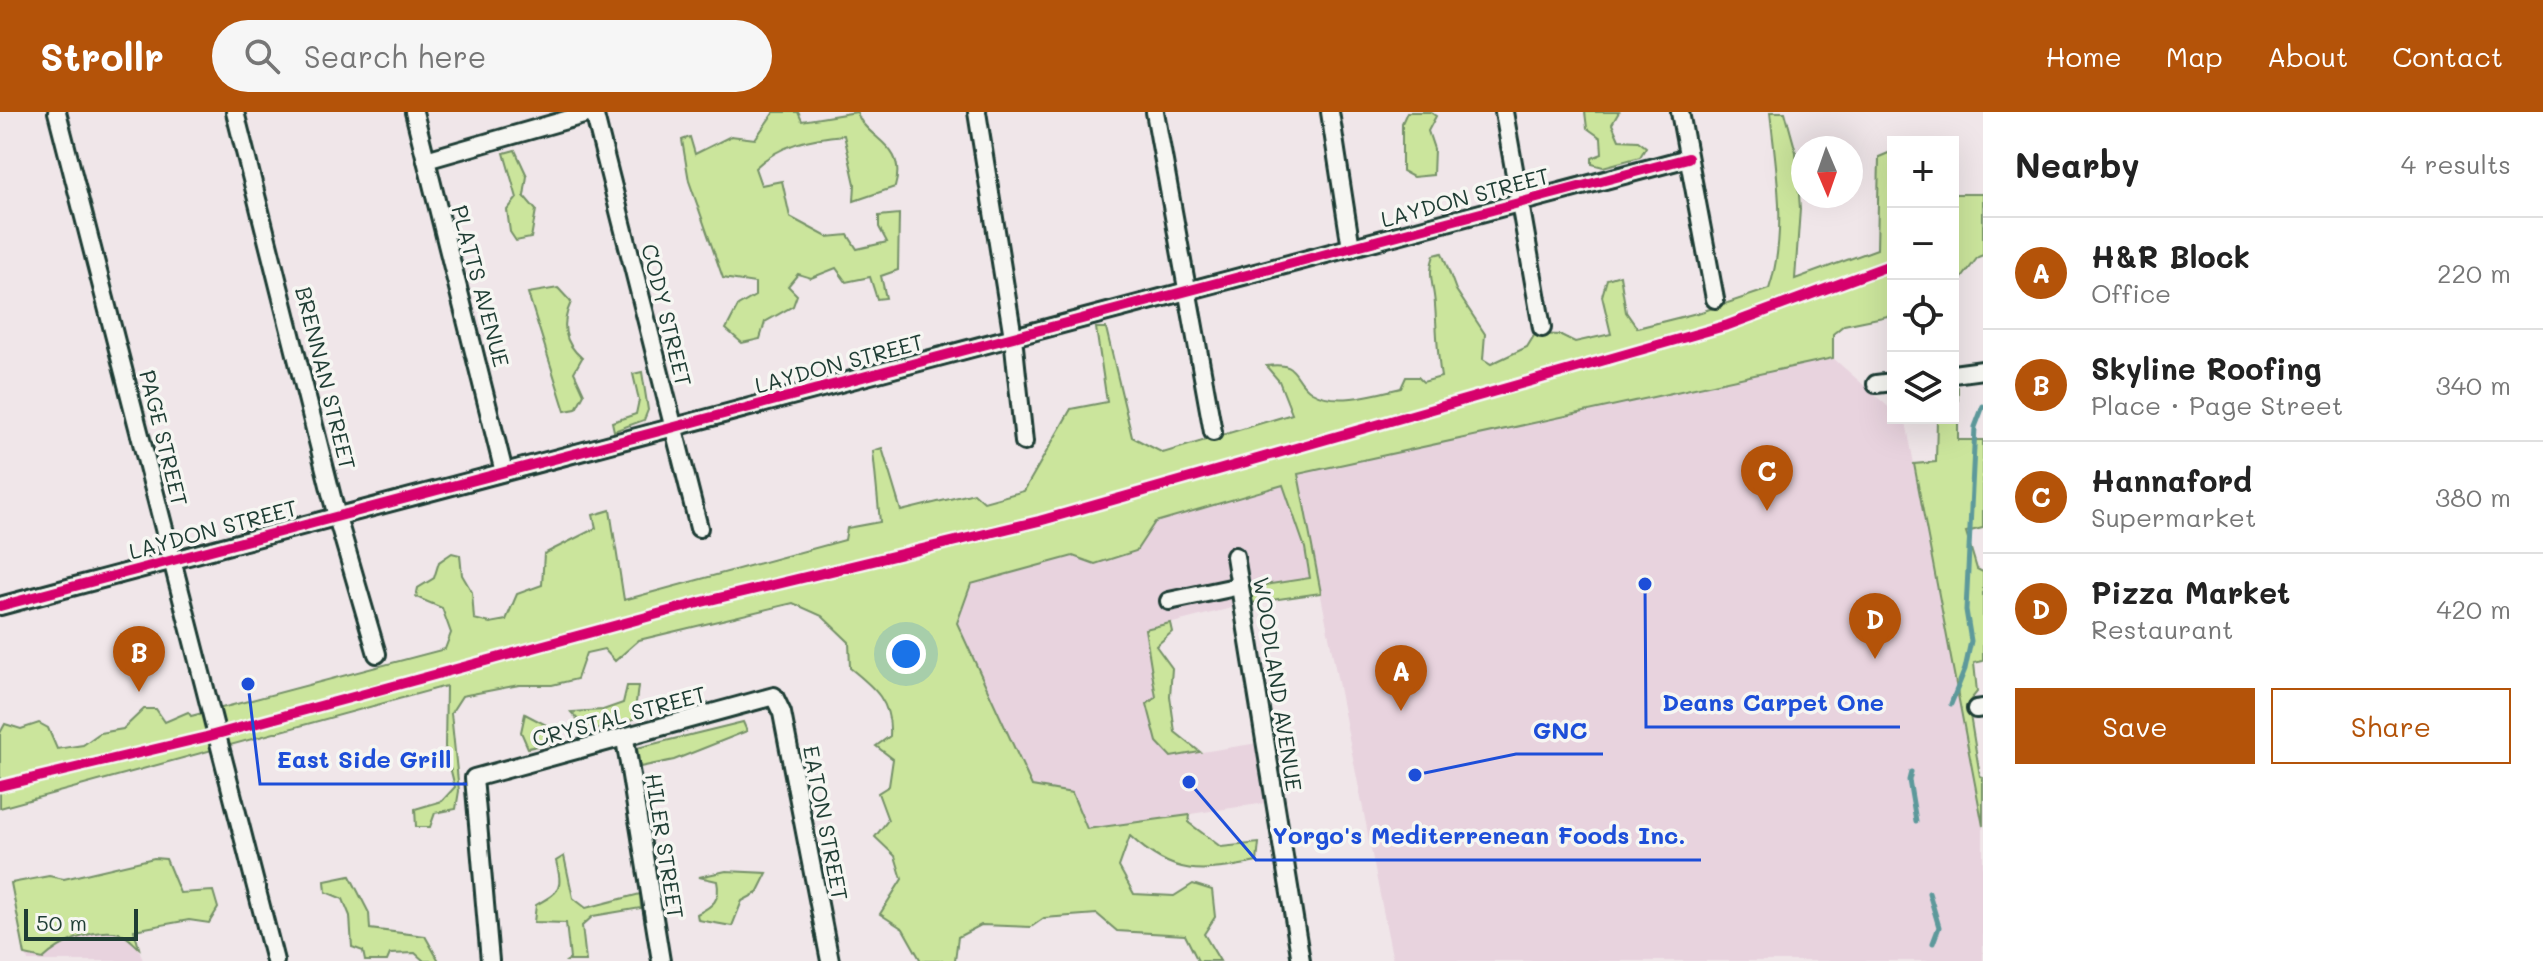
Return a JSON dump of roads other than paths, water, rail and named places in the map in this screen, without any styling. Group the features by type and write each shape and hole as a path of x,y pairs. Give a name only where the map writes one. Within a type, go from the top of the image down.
{"street":[{"name":"PAGE STREET","path":"57,112 275,961"},
{"name":"BRENNAN STREET","path":"235,112 337,517 377,654"},
{"name":"PLATTS AVENUE","path":"414,112 504,472"},
{"path":"426,160 594,112"},
{"name":"CODY STREET","path":"594,112 699,528"},
{"path":"977,112 1013,337 1024,442"},
{"path":"1155,112 1185,291 1213,432"},
{"path":"1330,112 1351,248"},
{"path":"1504,112 1542,328"},
{"path":"1680,112 1715,299"},
{"name":"LAYDON STREET","path":"0,606 1688,158"},
{"path":"1959,373 1983,370"},
{"name":"WOODLAND AVENUE","path":"1235,556 1301,961"},
{"path":"1169,601 1240,586"},
{"name":"CRYSTAL STREET","path":"490,961 474,778 774,696"},
{"name":"EATON STREET","path":"774,696 782,713 830,961"},
{"name":"HILER STREET","path":"625,739 661,961"}],"waterway":[{"path":"1951,704 1965,669 1971,641 1966,610 1975,427 1983,406"},
{"path":"1911,772 1909,780 1916,821"},
{"path":"1929,893 1939,927 1933,943"}],"place":[{"name":"Hannaford","path":"1767,511"},
{"name":"Deans Carpet One","path":"1645,584"},
{"name":"Pizza Market","path":"1875,659"},
{"name":"East Side Grill","path":"248,684"},
{"name":"Skyline Roofing","path":"139,692"},
{"name":"H&R Block","path":"1401,711"},
{"name":"GNC","path":"1415,775"},
{"name":"Yorgo's Mediterrenean Foods Inc.","path":"1189,782"}]}
